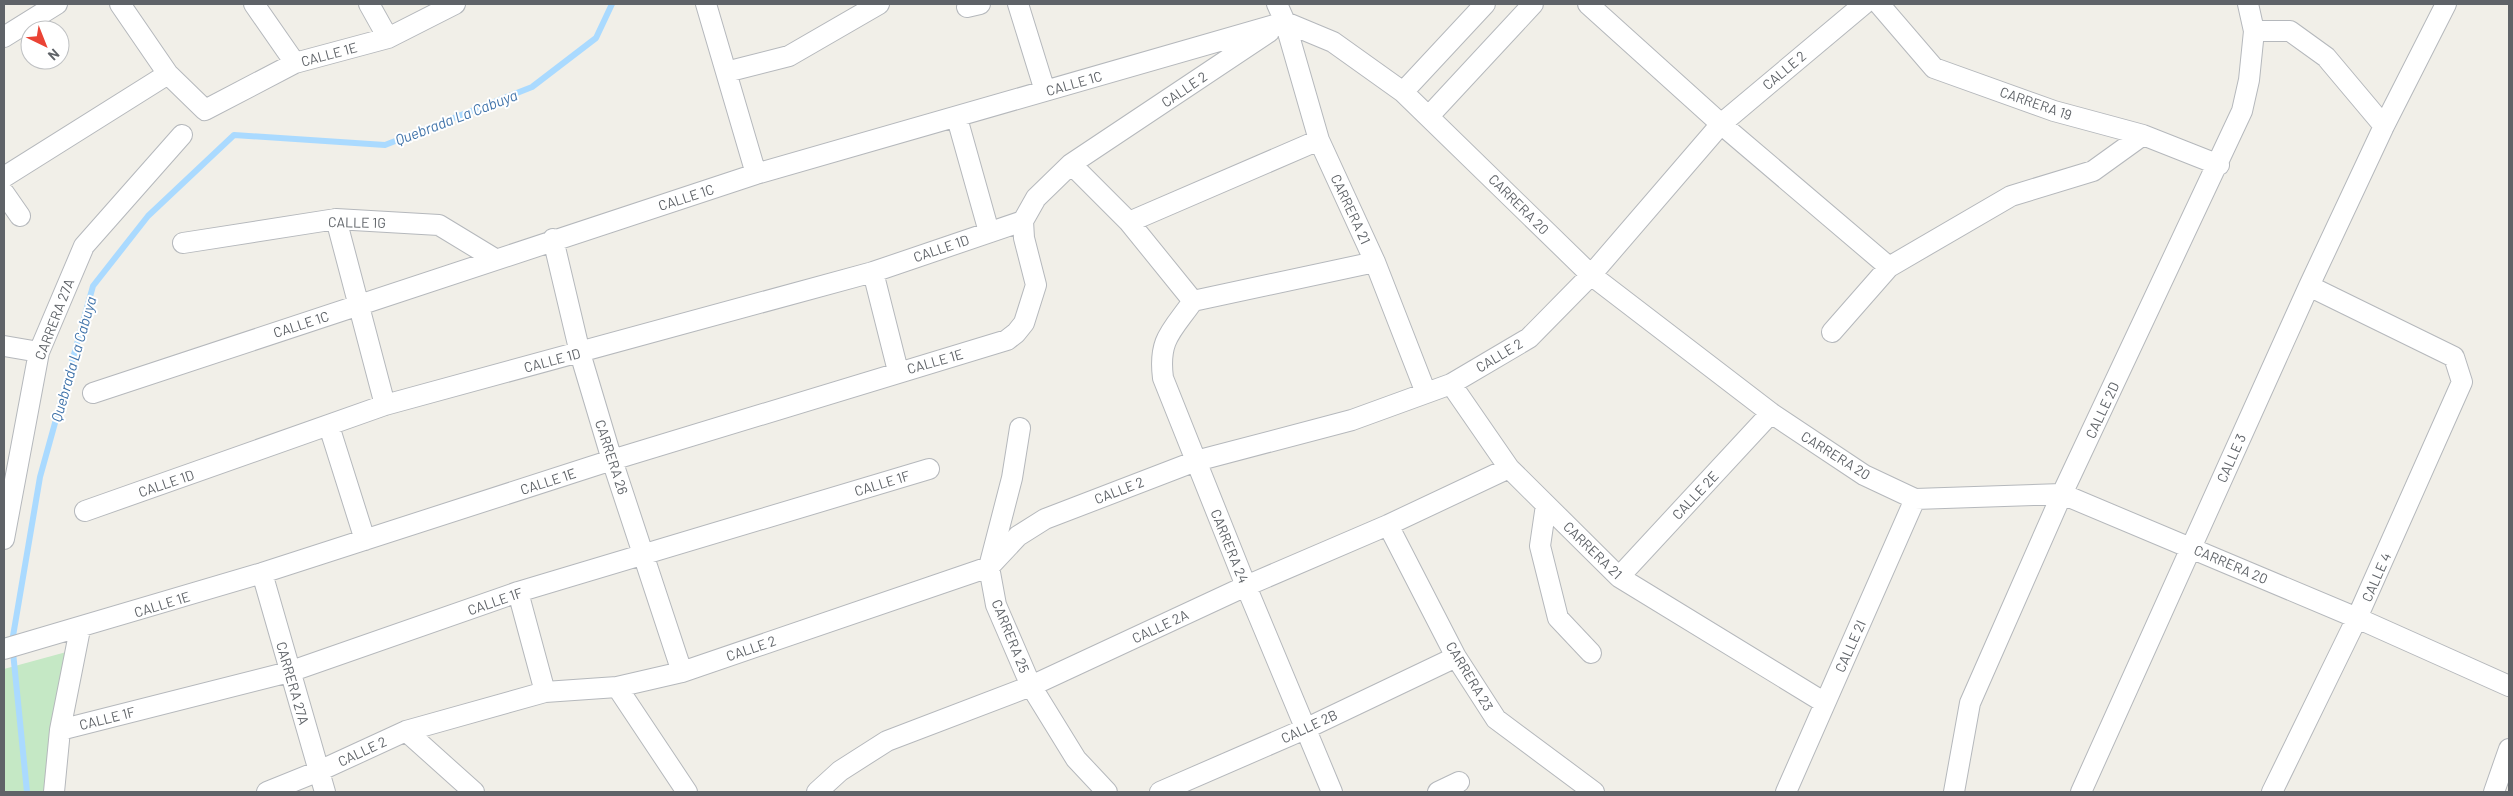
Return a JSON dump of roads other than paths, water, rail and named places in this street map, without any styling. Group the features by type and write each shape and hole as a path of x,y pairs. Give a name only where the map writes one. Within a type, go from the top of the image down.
{"street":[{"path":"4,38 57,4"},
{"path":"4,177 168,74 120,4"},
{"path":"254,4 295,62"},
{"path":"369,4 388,38"},
{"name":"CALLE 1E","path":"168,74 205,110 295,62 388,38 455,4"},
{"path":"706,4 756,174"},
{"path":"726,72 789,56 879,4"},
{"path":"1018,4 1045,91"},
{"path":"1403,92 1485,4"},
{"path":"1429,116 1533,4"},
{"path":"1588,4 1721,124 1889,267"},
{"name":"CALLE 2","path":"267,792 319,771 406,731 545,692 617,687 682,672 989,567 1018,536 1046,519 1196,461 1352,420 1451,384 1529,338 1591,275 1721,124 1864,4"},
{"name":"CARRERA 19","path":"1879,4 1934,68 2054,111 2143,135 2219,165"},
{"name":"CALLE 2D","path":"1954,792 1970,703 2062,494 2219,165 2242,111 2249,80 2254,31 2248,4"},
{"name":"CALLE 3","path":"2081,792 2309,286 2384,126 2446,4"},
{"name":"CALLE 1C","path":"93,393 553,239 756,174 957,118 1281,13"},
{"name":"CARRERA 20","path":"1281,13 1333,42 1403,92 1591,275 1771,413 1864,475 1916,499 2062,494 2358,618 2509,686"},
{"name":"CALLE 2","path":"1023,221 1036,198 1071,164 1281,13"},
{"name":"CARRERA 21","path":"1281,13 1319,140 1376,262 1426,393"},
{"path":"2254,31 2290,31 2326,56 2384,126"},
{"path":"957,118 989,232"},
{"name":"CARRERA 27A","path":"4,539 39,352 84,246 182,135"},
{"path":"1832,332 1889,267 2011,196 2094,171 2143,135"},
{"path":"1129,222 1319,140"},
{"path":"1071,164 1129,222 1193,301 1376,262"},
{"path":"4,193 20,216"},
{"path":"336,219 385,405"},
{"name":"CALLE 1G","path":"183,243 336,219 439,226 495,259"},
{"name":"CALLE 1E","path":"4,649 80,629 262,574 612,460 898,371 1007,340 1024,323 1036,285 1024,238 1023,221"},
{"name":"CALLE 1D","path":"85,511 385,405 873,272 1023,221"},
{"name":"CARRERA 26","path":"553,239 580,352 612,460 682,672"},
{"path":"873,272 898,371"},
{"name":"CALLE 4","path":"2272,792 2358,618 2462,382 2454,357 2309,286"},
{"name":"CARRERA 24","path":"1193,301 1166,340 1160,356 1163,378 1246,586 1332,792"},
{"path":"4,346 39,352"},
{"name":"CARRERA 21","path":"1451,384 1509,468 1619,577 1825,703"},
{"name":"CALLE 2E","path":"1619,577 1771,413"},
{"path":"329,426 366,540"},
{"name":"CARRERA 25","path":"1020,428 1012,478 989,567 996,605 1031,686 1076,760 1107,792"},
{"name":"CALLE 2A","path":"817,792 840,770 887,740 1031,686 1246,586 1388,525 1509,468"},
{"name":"CALLE 1F","path":"60,730 289,672 518,592 929,469"},
{"name":"CALLE 2I","path":"1786,792 1916,499"},
{"path":"1546,505 1540,546 1558,618 1590,653"},
{"name":"CARRERA 23","path":"1388,525 1456,657 1496,718 1594,792"},
{"name":"CARRERA 27A","path":"262,574 325,792"},
{"path":"518,592 545,692"},
{"path":"54,792 60,730 80,629"},
{"name":"CALLE 2B","path":"1160,792 1305,729 1456,657"},
{"path":"617,687 687,792"},
{"path":"406,731 474,792"},
{"path":"2494,792 2509,749"},
{"path":"1438,792 1459,782"}],"waterway":[{"name":"Quebrada La Cabuya","path":"27,792 12,642 40,477 93,286 148,216 234,135 385,145 532,87 596,38 612,4"}]}
